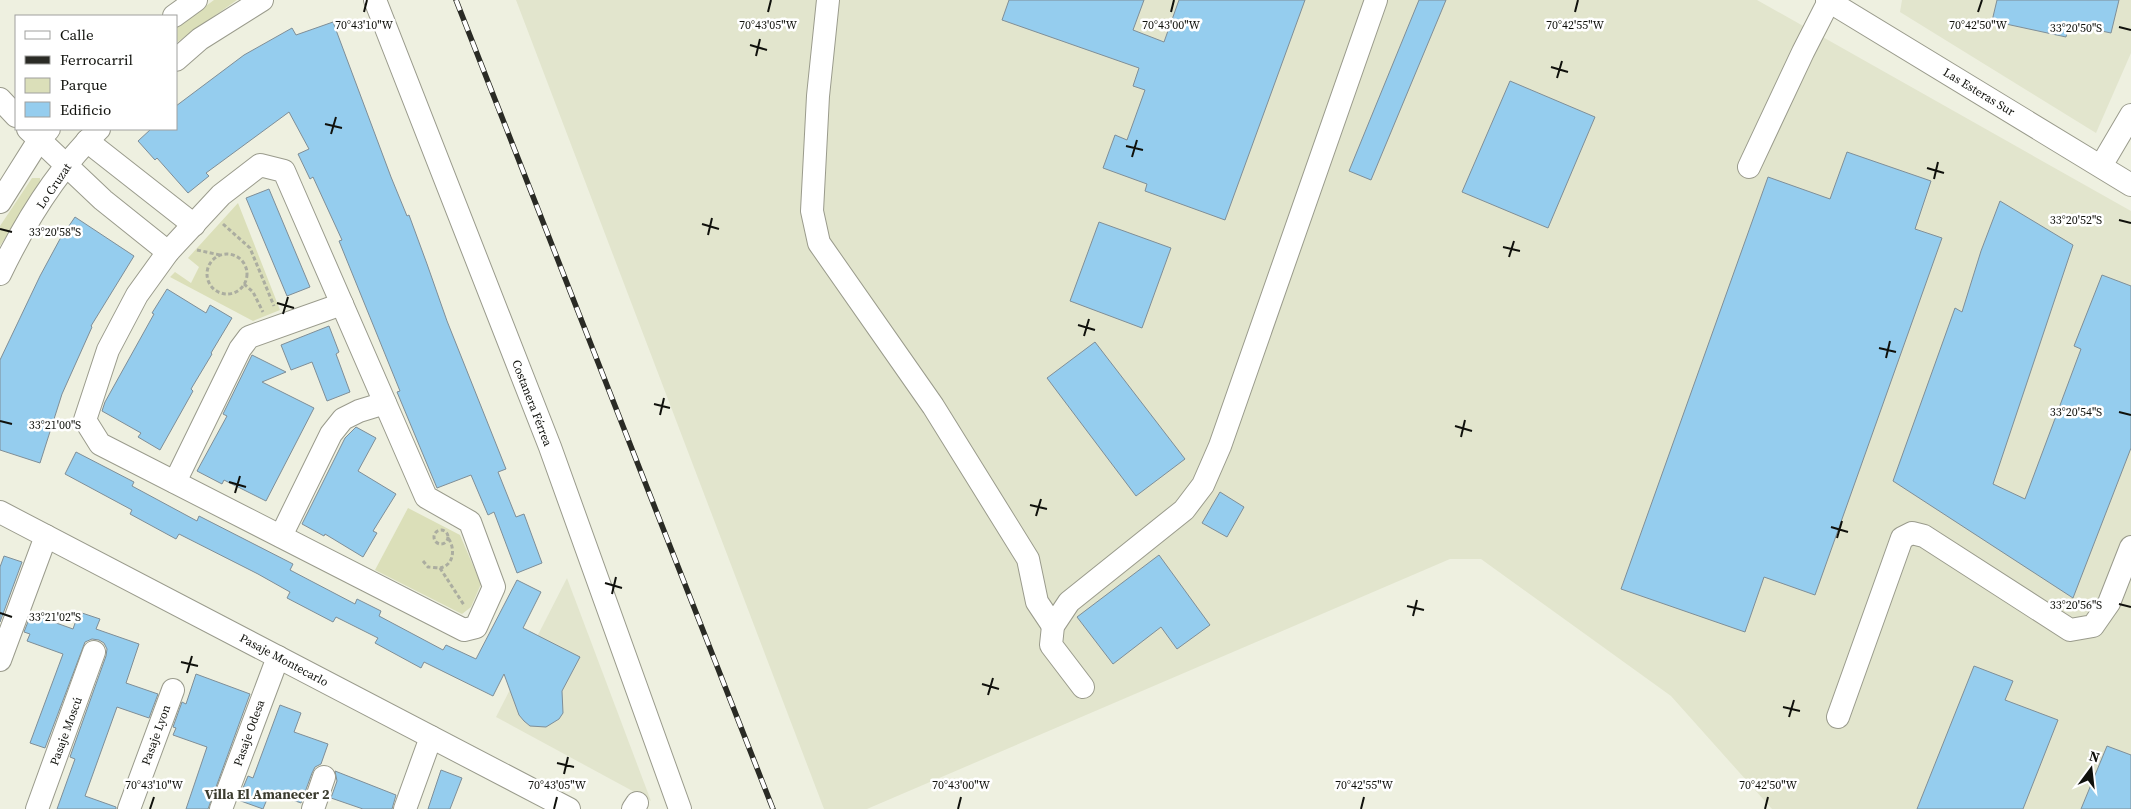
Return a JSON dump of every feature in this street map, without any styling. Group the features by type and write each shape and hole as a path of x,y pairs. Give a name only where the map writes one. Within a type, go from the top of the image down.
{"street":[{"path":"175,15 196,0"},
{"path":"178,58 200,39 262,0"},
{"name":"Costanera Férrea","path":"376,0 550,447 680,809"},
{"path":"828,0 818,96 812,211 819,243 933,406 1028,558 1037,602 1053,626"},
{"path":"1083,687 1051,645 1053,626 1069,602 1184,510 1203,485 1220,446 1376,0"},
{"path":"1749,167 1803,52 1839,3"},
{"name":"Las Esteras Sur","path":"1839,3 2131,185"},
{"path":"0,99 15,115"},
{"path":"2101,166 2131,116"},
{"path":"0,202 39,133 66,166 103,200 168,252"},
{"path":"93,135 130,176 201,218"},
{"name":"Lo Cruzat","path":"0,274 22,233 66,166 93,135"},
{"path":"260,165 284,171 426,497 470,522 494,587 476,627 464,630 100,444 85,420 108,350 138,295 168,252 221,195 260,165"},
{"path":"103,200 118,199 122,196 128,189 130,176"},
{"path":"175,482 240,349 249,337 273,319 342,304"},
{"path":"280,536 331,434 343,420 359,411 385,404"},
{"name":"Pasaje Montecarlo","path":"0,512 569,809"},
{"path":"1838,717 1902,538 1912,533 1924,536 2070,630 2093,626 2109,602 2131,547"},
{"path":"0,660 46,536"},
{"name":"Pasaje Moscú","path":"38,809 94,652"},
{"name":"Pasaje Odesa","path":"221,809 278,657"},
{"name":"Pasaje Lyon","path":"129,809 173,690"},
{"path":"405,809 431,737"},
{"path":"313,809 324,777"}],"path":[{"path":"201,218 250,248 273,319"},
{"path":"230,254 237,256 246,266 247,273 244,284 233,292 220,292 210,284 207,272 212,260 221,255 230,254"},
{"path":"244,284 253,292 273,319"},
{"path":"422,561 428,567 440,568 452,557 454,549 446,532 442,530 435,533 435,542 445,543 448,538"},
{"path":"440,568 464,606 468,629"}],"shaded area":[{"path":"516,0 1757,0 2131,211 2131,809 1772,809 1671,696 1481,559 1450,559 867,809 824,809"},
{"path":"1902,0 2131,0 2131,53 2096,133 1900,12"},
{"path":"567,578 651,801 496,717"}],"green space":[{"path":"214,0 237,0 178,42 178,27"},
{"path":"32,178 40,178 40,185 0,246 0,226"},
{"path":"238,203 280,310 253,321 170,277 175,272 191,283 199,267 188,258"},
{"path":"408,508 460,535 481,584 471,607 462,614 375,570"}],"building":[{"path":"1009,0 1144,0 1133,30 1164,42 1179,0 1305,0 1225,220 1145,191 1147,184 1103,168 1115,135 1127,140 1145,90 1133,86 1139,68 1002,20"},
{"path":"1419,0 1446,0 1371,180 1349,171"},
{"path":"1997,0 2119,0 2111,33 2069,24 2066,37 1992,21"},
{"path":"333,22 391,177 407,216 409,215 447,321 506,469 498,472 516,517 524,514 542,563 517,573 494,512 488,515 471,475 437,488 397,392 400,391 339,241 342,240 313,177 310,179 298,154 309,149 289,112 206,173 209,176 188,193 157,158 155,160 138,141 150,130 178,130 178,104 244,55 292,28 296,35"},
{"path":"1510,81 1595,117 1548,228 1462,192"},
{"path":"1847,152 1931,181 1915,229 1942,238 1815,595 1764,577 1745,632 1621,589 1768,177 1830,199"},
{"path":"269,189 310,287 287,296 246,198"},
{"path":"2000,201 2073,245 1993,484 2025,499 2081,349 2074,346 2102,275 2131,286 2131,448 2073,598 1893,481 1955,308 1962,312 1981,251"},
{"path":"75,217 134,256 91,326 62,394 40,463 0,450 0,360 40,276 60,239"},
{"path":"1099,222 1171,248 1142,328 1070,301"},
{"path":"167,289 206,313 210,305 232,318 191,389 193,391 160,450 138,437 141,433 102,411 105,402 154,314 152,313"},
{"path":"329,326 339,352 336,354 350,392 327,401 312,362 291,370 281,345"},
{"path":"1095,342 1185,459 1136,496 1047,378"},
{"path":"252,355 286,372 262,382 314,408 266,501 224,480 222,484 197,471 227,416 223,414"},
{"path":"356,427 376,438 358,471 396,494 373,531 377,533 363,557 325,534 324,536 302,524 345,438"},
{"path":"76,452 134,482 132,486 197,521 199,516 293,564 290,570 355,604 357,599 381,611 379,616 443,650 446,645 476,659 517,580 541,592 523,628 580,657 562,691 563,713 559,719 546,727 530,726 519,715 504,674 493,696 424,662 421,668 375,643 378,638 336,617 333,622 287,598 290,592 258,574 179,534 176,539 130,514 132,510 65,474"},
{"path":"1220,492 1244,507 1227,537 1202,523"},
{"path":"1159,555 1210,625 1177,649 1161,627 1113,664 1077,617"},
{"path":"4,556 22,562 0,622 0,567"},
{"path":"79,612 100,619 96,629 139,644 126,683 158,694 149,718 117,707 85,796 116,807 116,809 57,809 75,759 70,757 106,656 107,649 104,643 92,639 85,642 45,748 30,743 63,654 27,641 30,634 24,632 31,614 73,629"},
{"path":"1974,666 2013,681 2005,700 2058,720 2023,809 1917,809"},
{"path":"196,674 250,694 208,809 186,809 207,747 173,735 176,728 173,727 182,702 186,704"},
{"path":"280,705 301,713 294,732 328,744 321,764 315,767 312,773 301,803 270,792 263,809 238,800 248,776 253,778"},
{"path":"2107,746 2131,755 2131,809 2081,809"},
{"path":"441,770 462,778 450,809 428,809"},
{"path":"335,771 396,795 392,809 363,809 331,798 337,781"}],"railway":[{"path":"456,0 773,809"}],"district":[{"name":"Villa El Amanecer 2","path":"267,794"}]}
